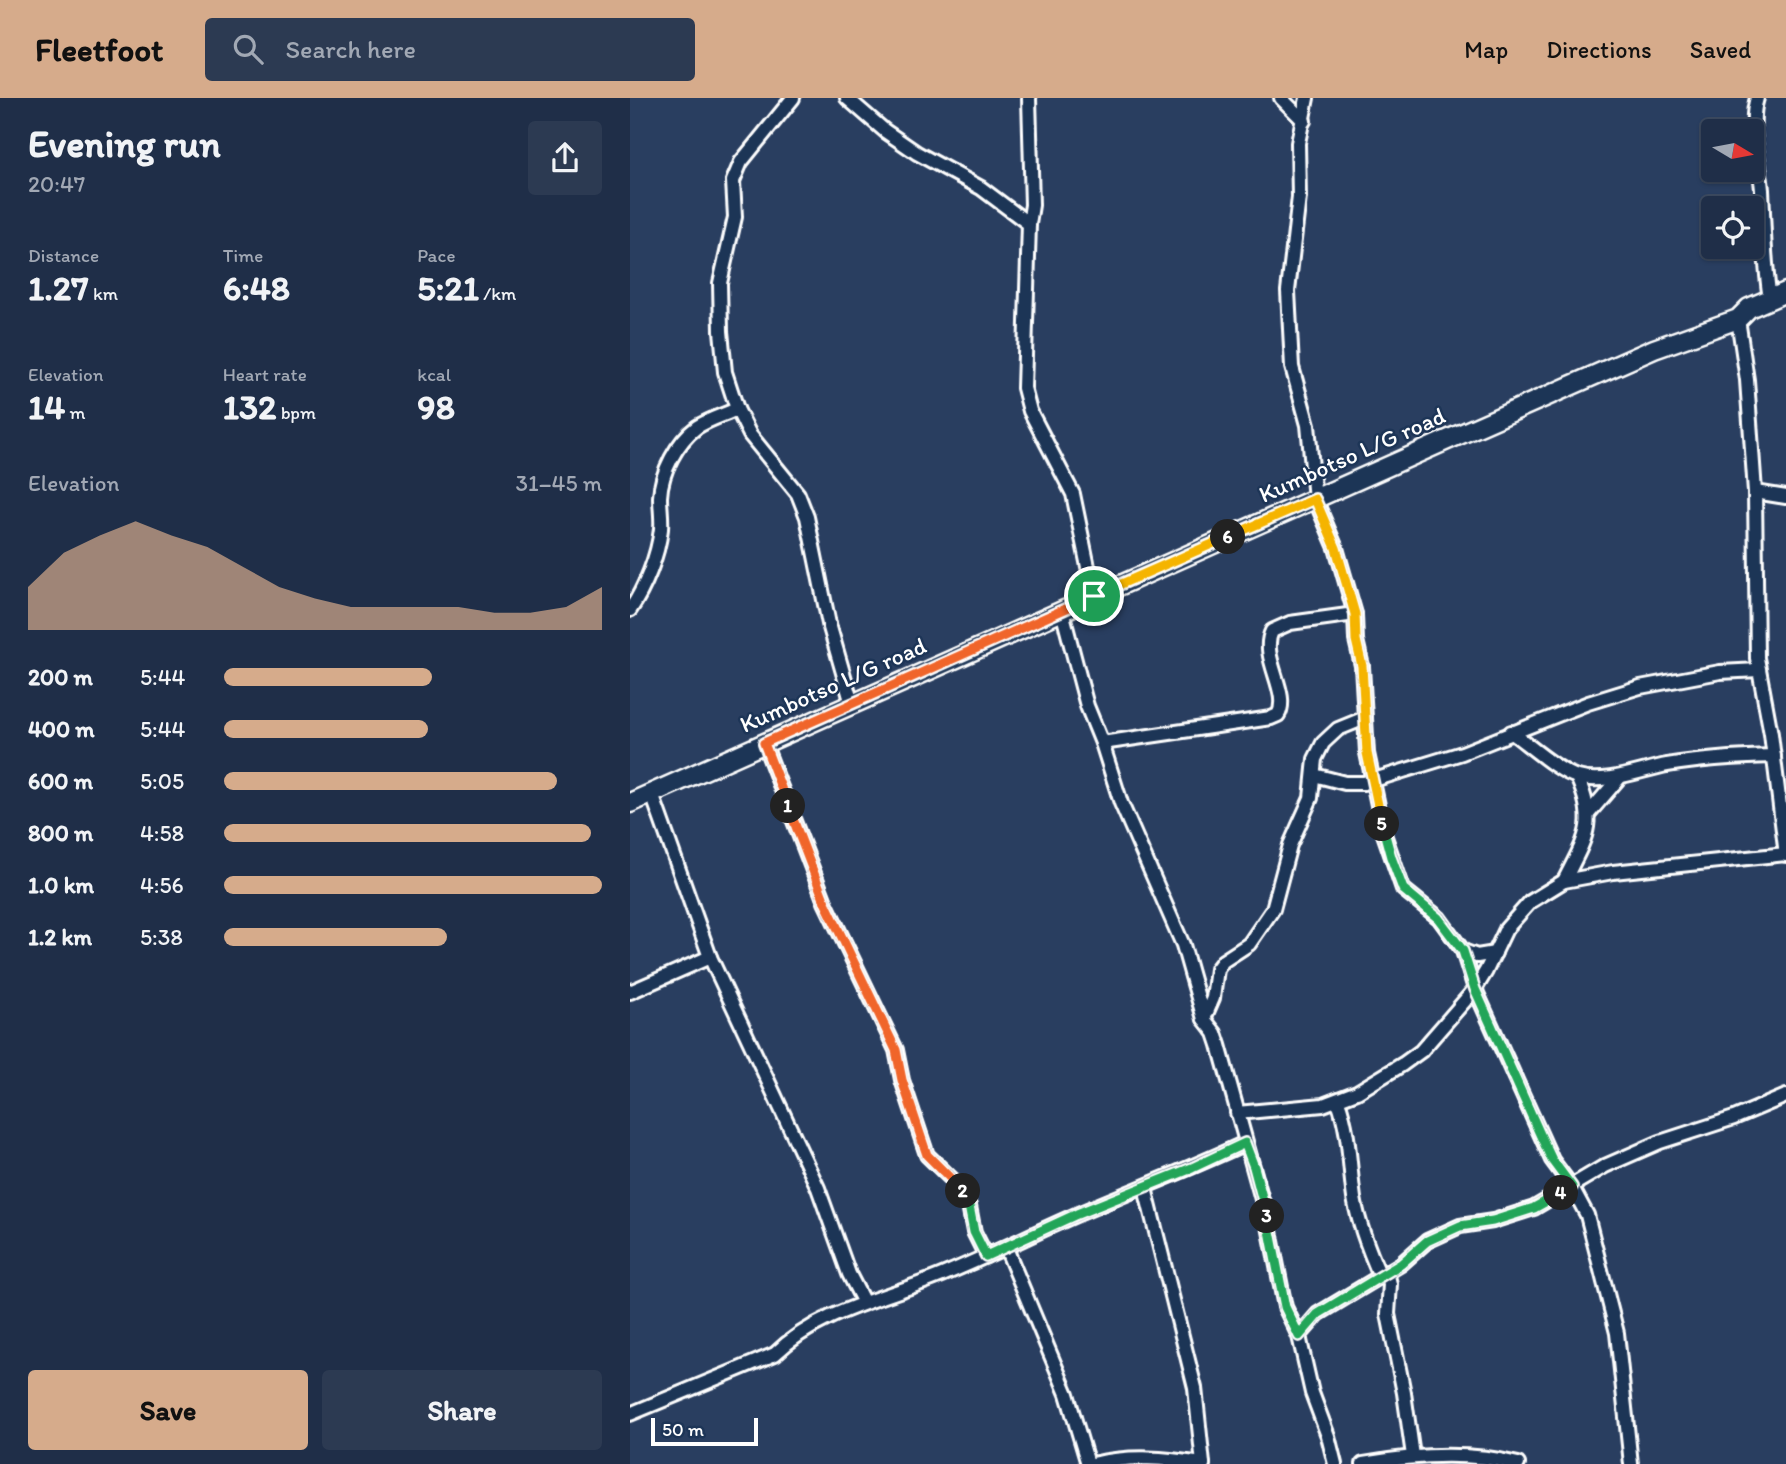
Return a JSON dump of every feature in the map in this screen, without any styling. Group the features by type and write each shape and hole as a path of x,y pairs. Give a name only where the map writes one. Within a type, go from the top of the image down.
{"main road":[{"name":"Kumbotso L/G road","path":"630,803 1654,349 1738,319 1749,307 1778,295"}],"street":[{"path":"793,98 741,162 733,181 735,217 720,283 725,372 737,409 750,435 798,494 807,517 829,624 852,704"},
{"path":"847,98 885,131 916,153 981,188 1029,224"},
{"path":"1029,98 1032,205 1029,224 1024,388 1030,411 1073,494 1094,596"},
{"path":"1282,98 1304,121"},
{"path":"1307,98 1298,143 1299,197 1288,291 1292,367 1308,425 1315,499 1336,548 1355,614 1356,640 1362,666 1367,753 1384,834 1403,889 1438,918 1463,951 1475,989 1552,1160 1572,1187 1587,1215 1617,1334 1630,1464"},
{"path":"1757,98 1755,130 1762,188 1764,258 1778,295"},
{"path":"1237,1113 1323,1105 1338,1101 1421,1051 1475,989 1506,929 1530,902 1564,881 1612,872 1786,855 1774,756 1759,670 1755,492 1747,380 1738,319"},
{"path":"630,610 647,578 656,552 661,531 661,482 670,462 683,441 698,427 737,409"},
{"path":"1755,492 1786,498"},
{"path":"1062,611 1087,706 1121,803 1184,945 1204,1019 1215,1032 1268,1221 1285,1307 1299,1336 1311,1392 1328,1436 1335,1464"},
{"path":"1102,743 1278,715 1282,704 1267,643 1272,631 1290,623 1355,614"},
{"path":"1314,775 1356,784 1462,752 1588,703 1640,687 1720,672 1759,670"},
{"path":"1204,1019 1213,998 1217,969 1223,961 1249,944 1273,909 1290,845 1311,798 1315,759 1323,743 1338,729 1365,718"},
{"path":"1511,732 1577,778 1620,777 1714,758 1774,756"},
{"path":"764,743 825,902 896,1050 902,1080 927,1155 956,1181 967,1196 974,1232 986,1256"},
{"path":"1589,813 1620,777"},
{"path":"1564,881 1586,834 1589,813 1577,778"},
{"path":"652,794 710,957 818,1188 849,1274 863,1301"},
{"path":"1463,951 1477,956 1495,953"},
{"path":"630,992 710,957"},
{"path":"1299,1336 1318,1314 1401,1264 1427,1241 1439,1235 1460,1226 1493,1221 1534,1208 1624,1157 1660,1142 1734,1118 1786,1096"},
{"path":"1338,1101 1349,1138 1354,1197 1360,1226 1390,1284 1388,1314 1413,1456"},
{"path":"630,1414 775,1354 790,1340 863,1301 894,1294 1006,1248 1077,1214 1145,1188 1245,1143"},
{"path":"1093,1464 1129,1458 1174,1459 1203,1464 1195,1388 1145,1188"},
{"path":"1006,1248 1067,1394 1088,1464"},
{"path":"1363,1464 1413,1456 1497,1458 1518,1464"}],"route":[{"path":"1315,499 1336,548 1355,614 1356,640 1362,666 1367,753 1391,857 1403,889 1445,925 1463,951 1475,989 1539,1132 1552,1160 1572,1187 1534,1208 1493,1221 1460,1226 1427,1241 1401,1264 1318,1314 1299,1336 1285,1307 1268,1221 1245,1143 1192,1168 1077,1214 986,1256 974,1232 967,1196 956,1181 927,1155 902,1080 896,1050 825,902 764,743 1094,596 1315,499"}]}
